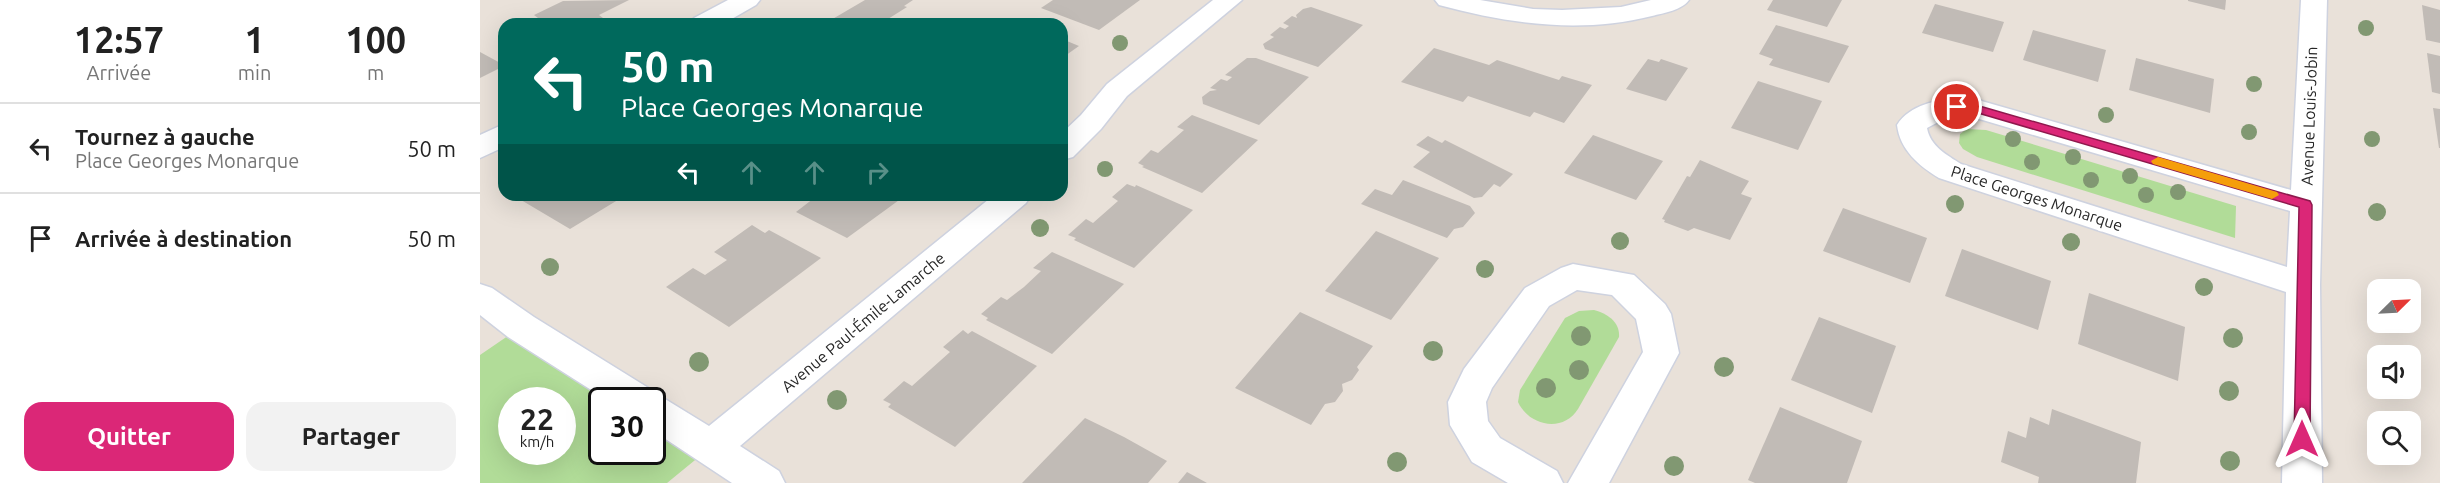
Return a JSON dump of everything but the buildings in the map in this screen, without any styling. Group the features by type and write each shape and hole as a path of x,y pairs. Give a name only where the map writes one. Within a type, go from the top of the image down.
{"street":[{"path":"714,18 747,0"},
{"path":"1068,144 1118,90 1229,0"},
{"path":"1448,0 1474,8 1520,15 1569,17 1622,16 1657,8 1676,0"},
{"name":"Avenue Louis-Jobin","path":"2302,483 2303,285 2314,0"},
{"name":"Place Georges Monarque","path":"2303,285 1950,171 1935,162 1922,150 1912,137 1912,125 1939,109 1957,107 1978,109 2306,205"},
{"path":"480,148 498,138"},
{"name":"Avenue Paul-Émile-Lamarche","path":"711,447 1008,201"},
{"path":"1543,483 1486,450 1469,424 1467,402 1477,380 1537,297 1573,277 1622,284 1653,314 1661,353 1588,483"},
{"path":"480,297 521,327 616,387"},
{"path":"666,419 765,483"}],"green space":[{"path":"1967,129 1986,130 2236,206 2235,238 1977,157 1963,149 1959,143 1960,134"},
{"path":"1594,310 1612,319 1619,332 1619,337 1578,409 1572,417 1555,424 1546,424 1530,417 1518,402 1520,390 1565,318 1579,311"},
{"path":"521,327 616,387 588,387 588,465 666,465 666,418 711,447 667,483 480,483 480,355"}],"slow traffic":[{"path":"2158,161 2272,195"}],"route":[{"path":"1957,107 1978,109 2306,205 2302,439"}]}
